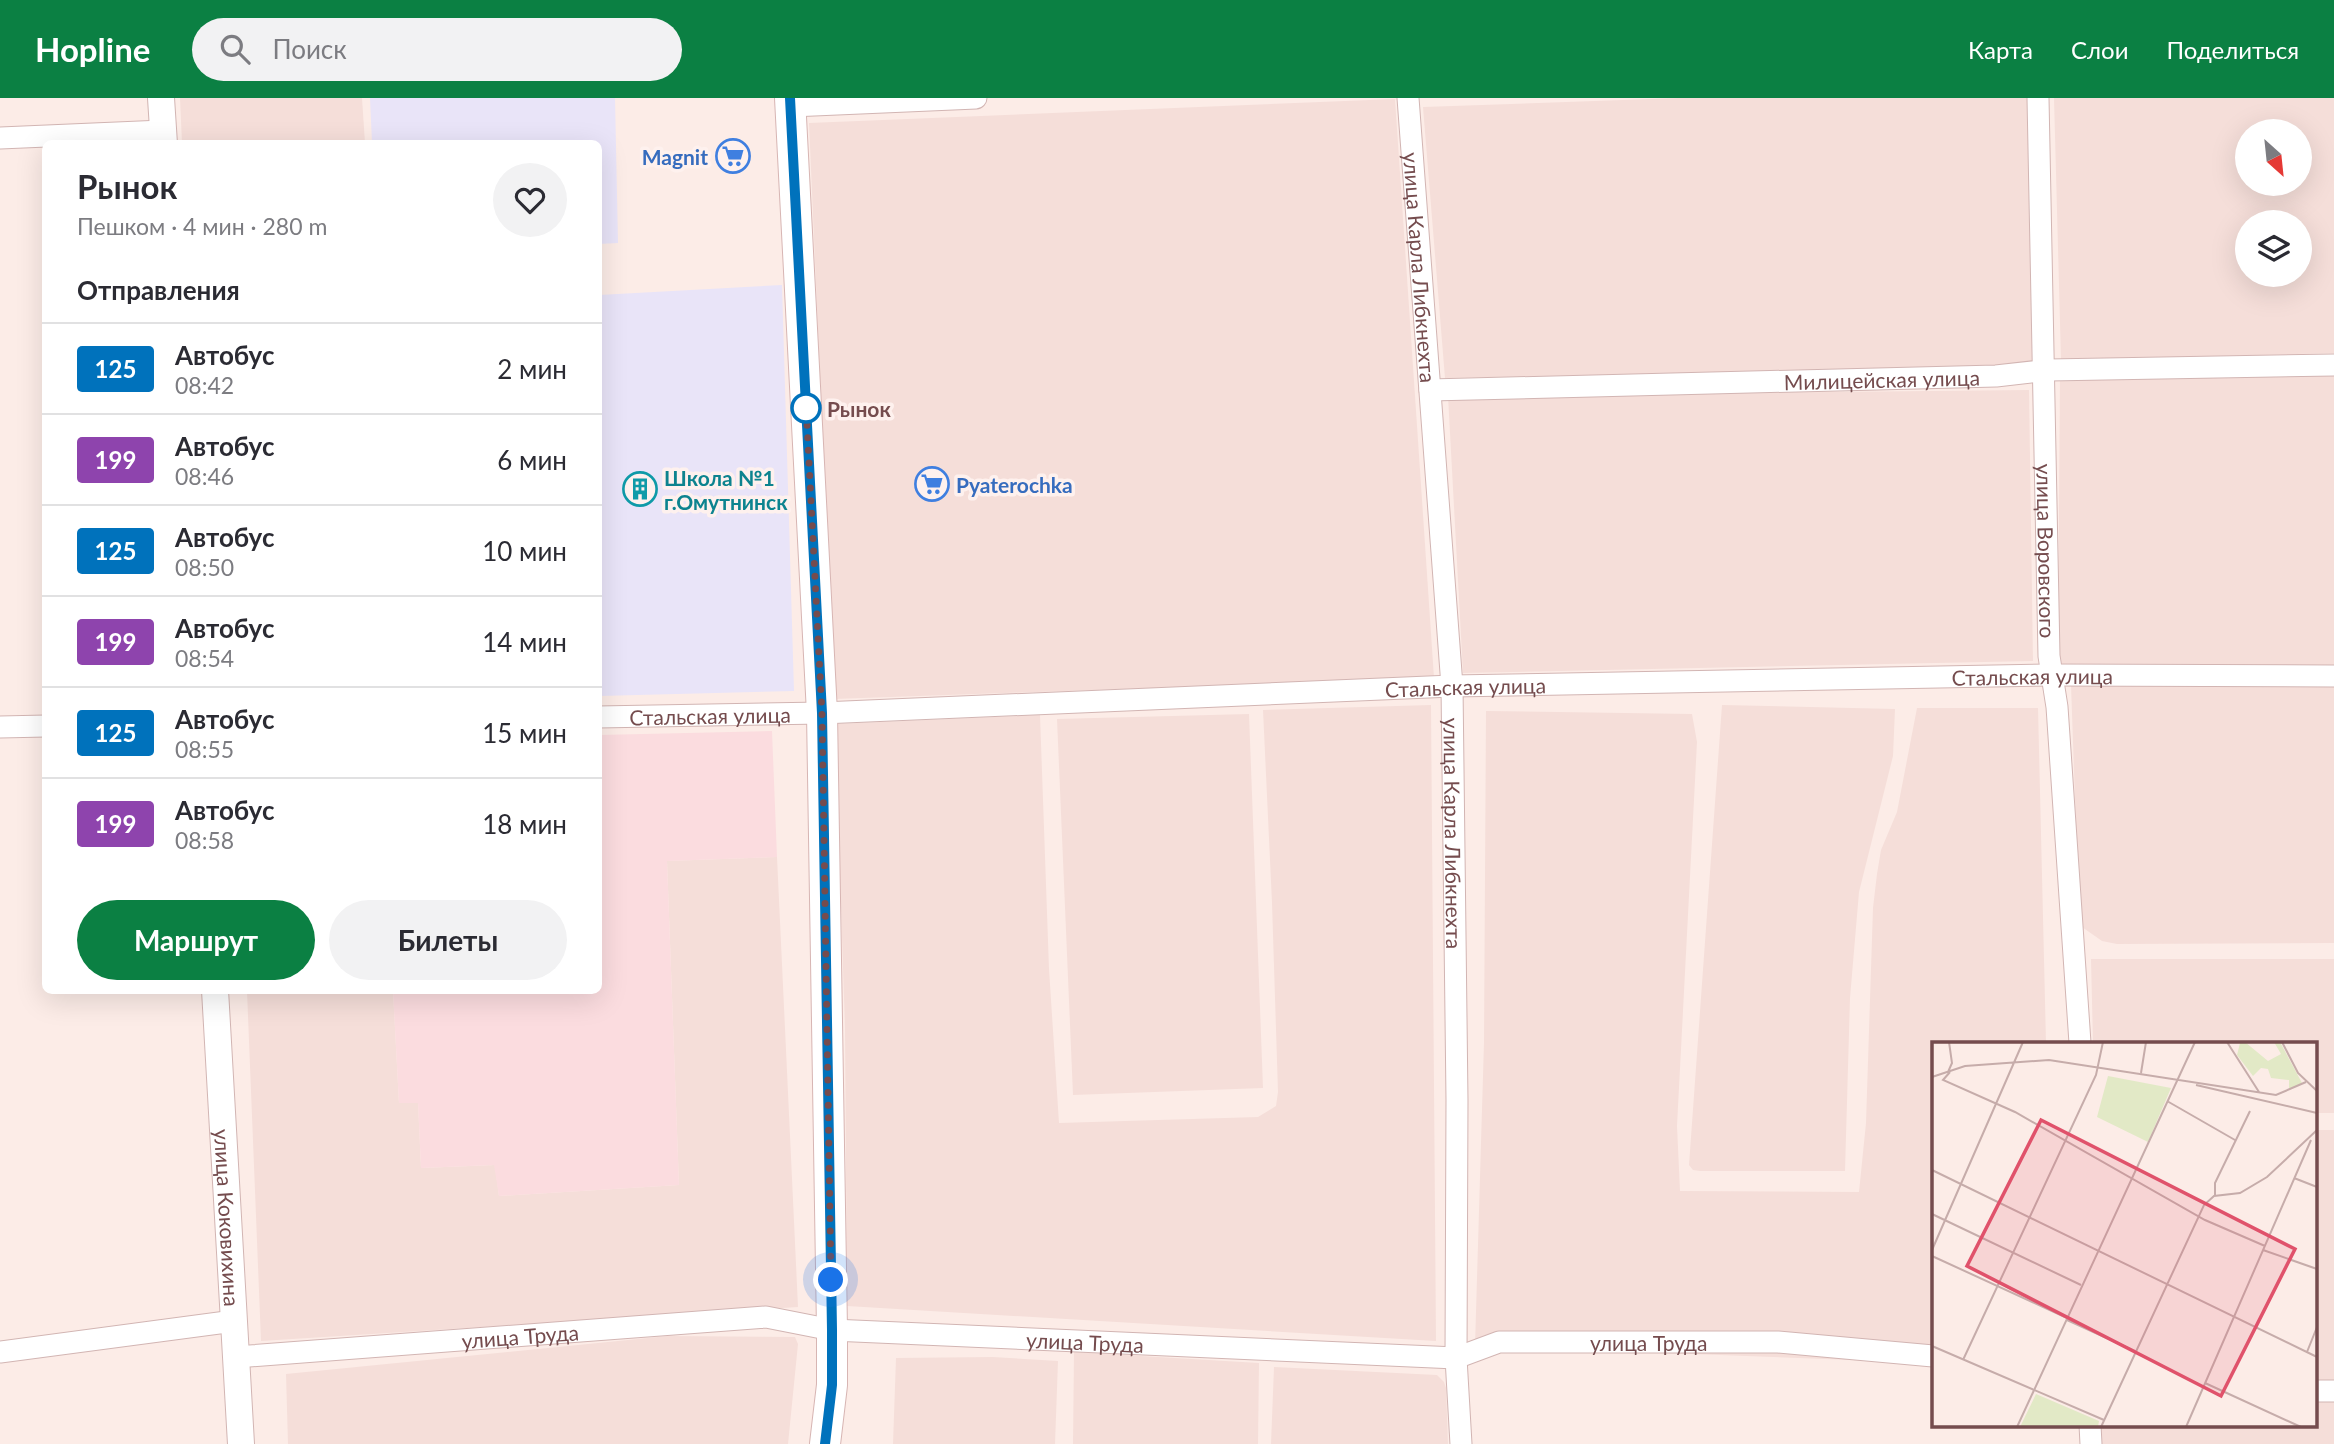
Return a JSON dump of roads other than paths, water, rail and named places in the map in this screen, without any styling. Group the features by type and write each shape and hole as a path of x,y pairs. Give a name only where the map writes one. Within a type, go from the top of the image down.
{"main road":[{"path":"791,102 822,713 832,1330 832,1385 825,1444"}],"street":[{"path":"0,138 164,137 161,98"},
{"path":"791,102 976,98"},
{"name":"улица Карла Либкнехта","path":"1408,98 1452,686 1457,1100 1456,1359 1461,1444"},
{"name":"улица Воровского","path":"2038,98 2049,656 2057,707 2080,1042"},
{"name":"Милицейская улица","path":"1430,390 2334,365"},
{"name":"Стальская улица","path":"602,717 822,713 1452,686 2051,675 2334,676"},
{"path":"0,727 42,726"},
{"name":"улица Коковихина","path":"215,994 241,1444"},
{"name":"улица Труда","path":"236,1357 766,1317 832,1330 1456,1359 1499,1342 1778,1342 1932,1356"},
{"path":"0,1352 234,1321"},
{"path":"2316,1391 2334,1391"},
{"path":"2090,1426 2091,1444"}],"place":[{"name":"Magnit","path":"733,156"},
{"name":"Рынок","path":"806,408"},
{"name":"Pyaterochka","path":"932,484"},
{"name":"Школа №1 г.Омутнинск","path":"640,489"}]}
